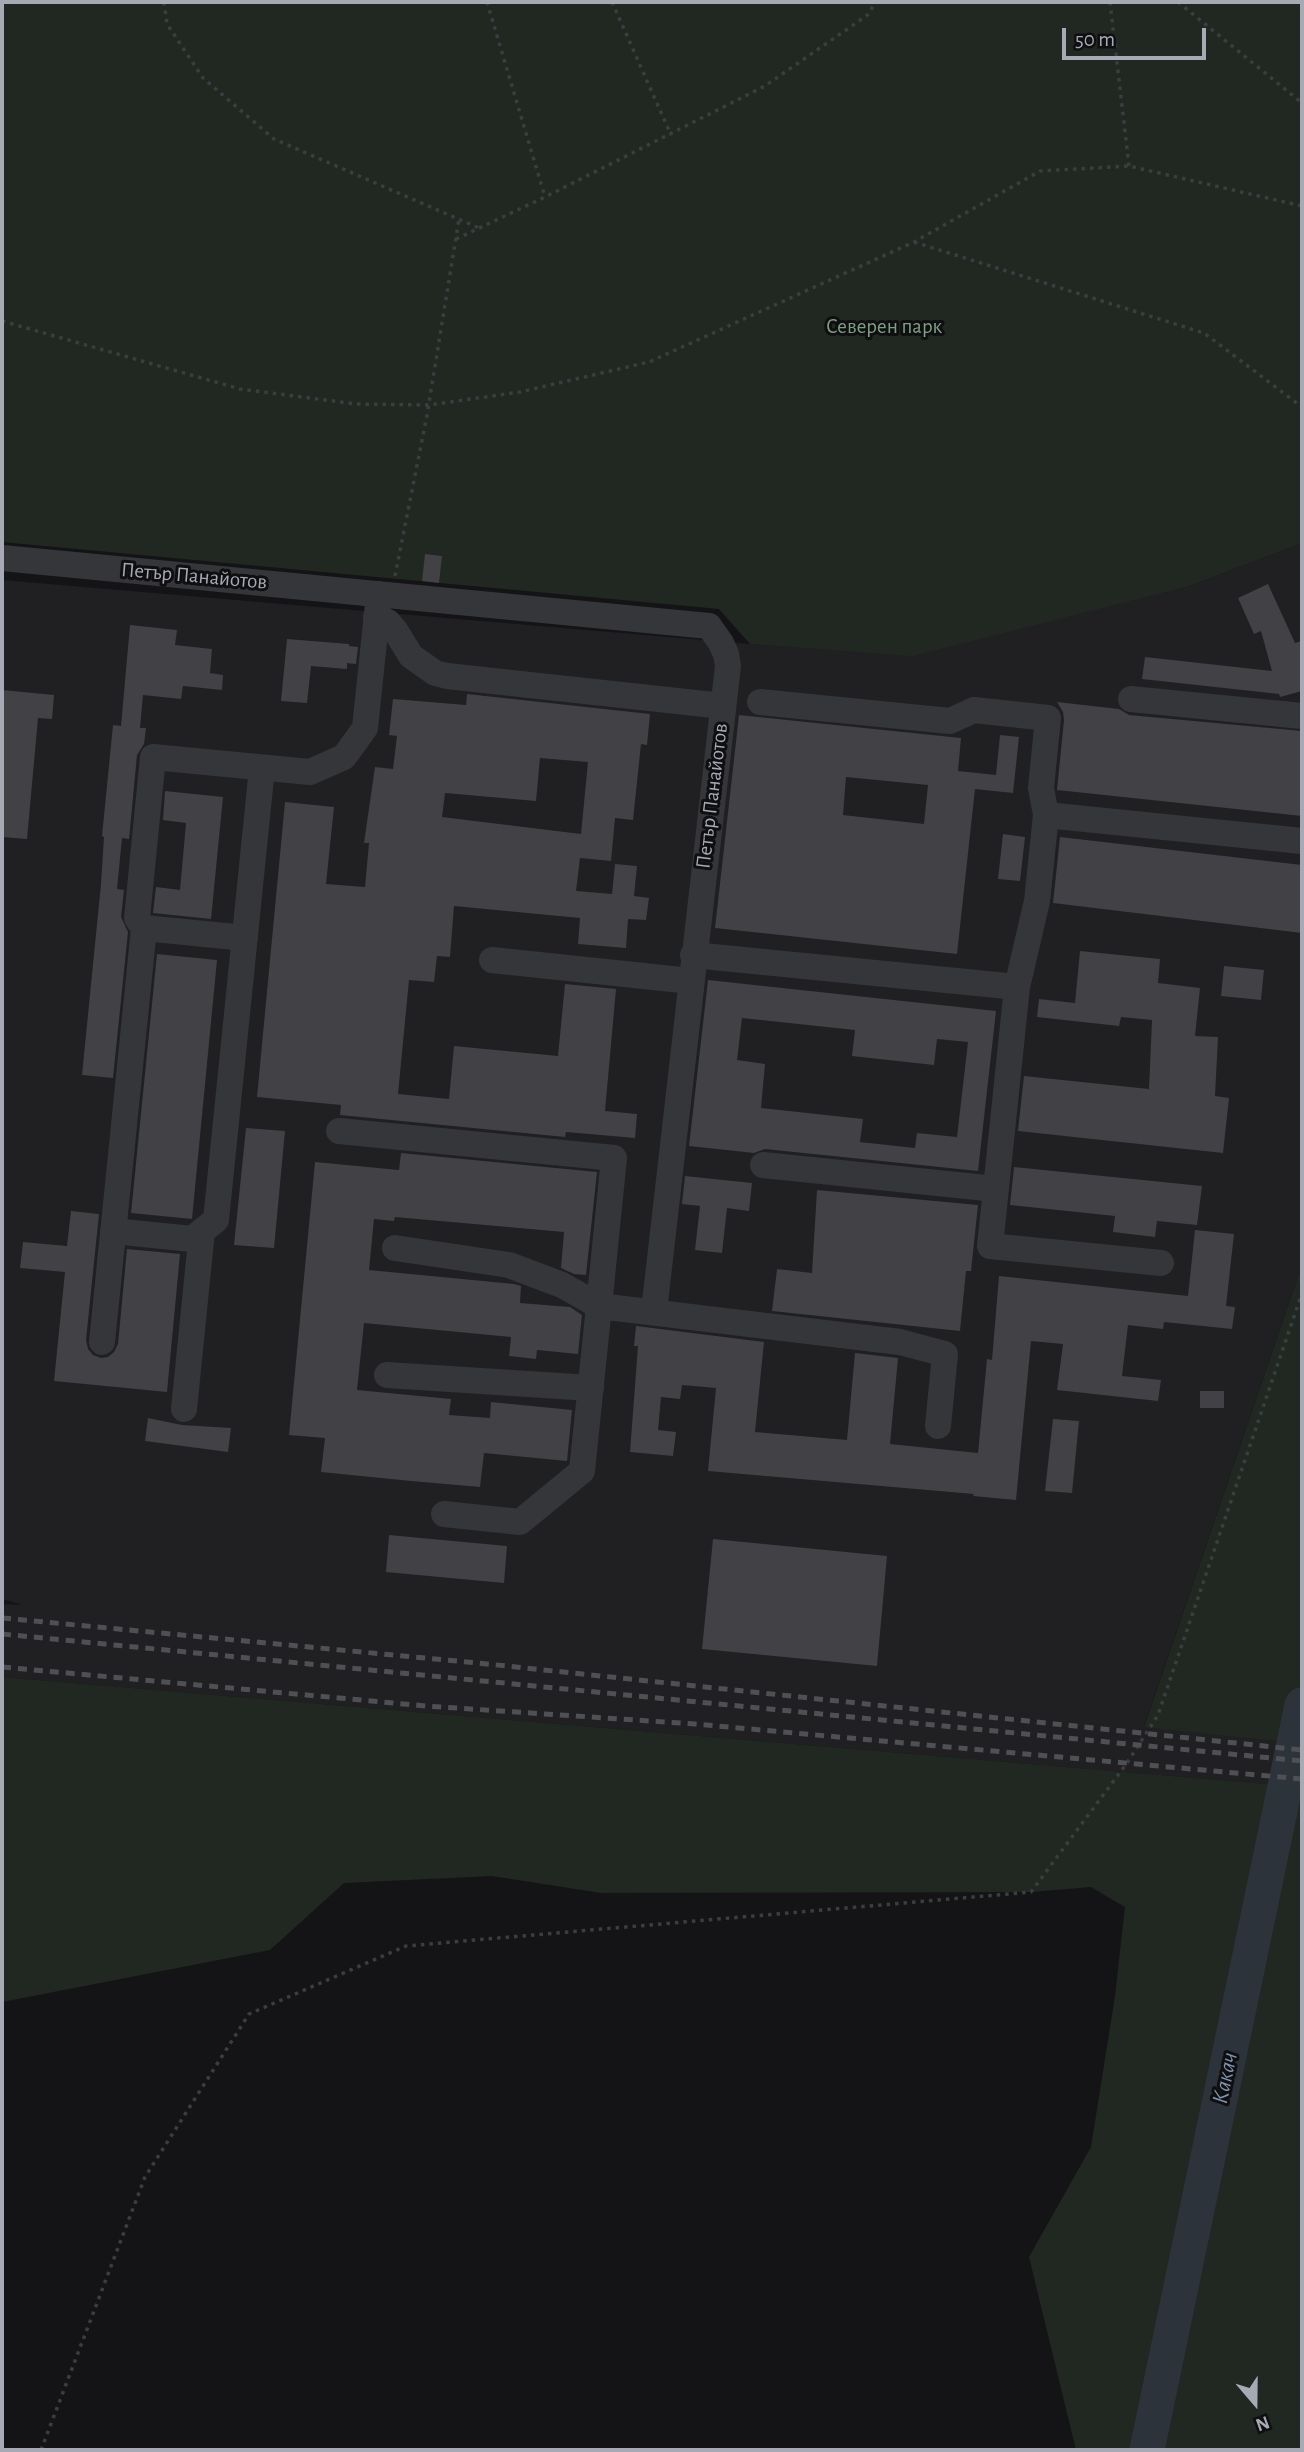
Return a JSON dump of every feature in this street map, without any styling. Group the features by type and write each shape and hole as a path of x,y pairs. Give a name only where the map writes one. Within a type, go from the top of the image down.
{"street":[{"name":"Петър Панайотов","path":"2,558 382,602 709,626 726,654 727,666 654,1311"},
{"path":"382,602 388,622 396,630 411,656 435,673 723,706"},
{"path":"102,1342 144,928 137,918 153,757 310,772 344,757 365,728 382,602"},
{"path":"1131,699 1302,716"},
{"path":"760,702 950,721 974,710 1048,718 1041,788 1046,815 1037,901 1017,987 990,1246 1161,1263"},
{"path":"113,1231 192,1239 216,1220 262,768"},
{"path":"1046,815 1302,841"},
{"path":"144,928 244,937"},
{"path":"693,955 1017,987"},
{"path":"492,960 691,981"},
{"path":"339,1131 614,1158 582,1471 520,1522 444,1514"},
{"path":"763,1166 996,1189"},
{"path":"184,1409 202,1231"},
{"path":"396,1248 509,1265 562,1285 599,1306 900,1342 945,1354 938,1426"},
{"path":"387,1375 591,1388"}],"path":[{"path":"164,2 167,24 204,78 274,139 479,228"},
{"path":"487,2 545,197"},
{"path":"611,2 671,135"},
{"path":"456,239 671,135 765,86 869,14 876,2"},
{"path":"1110,2 1129,166"},
{"path":"1178,2 1302,103"},
{"path":"2,321 240,389 356,404 429,405 520,392 649,362 914,242 1040,171 1129,166 1302,204"},
{"path":"382,602 429,405 460,219"},
{"path":"914,242 1204,334 1302,407"},
{"path":"41,2450 145,2177 249,2014 406,1946 1031,1892 1128,1763 1158,1715 1302,1293"}],"shaded area":[{"path":"1302,543 1302,1265 1144,1726 1302,1744 1302,1787 2,1677 2,1604 23,1605 2,1599 2,580 750,644 912,655 1187,587"}],"green space":[{"name":"Северен парк","path":"2,2 1302,2 1302,543 1187,587 912,656 750,644 719,609 2,542"},
{"path":"1302,1265 1302,1744 1144,1727"},
{"path":"2,1677 1302,1787 1302,2450 1076,2450 1029,2257 1091,2147 1115,1996 1125,1907 1091,1887 1031,1892 601,1893 492,1876 344,1883 270,1950 2,2002"}],"building":[{"path":"425,554 442,556 439,583 422,581"},
{"path":"1268,584 1295,643 1302,641 1302,691 1280,697 1279,694 1142,679 1145,657 1272,671 1261,631 1254,634 1238,598"},
{"path":"130,625 177,630 175,645 212,649 210,673 223,675 222,690 183,686 181,699 143,695 140,728 146,728 144,744 137,755 129,839 122,838 117,889 124,890 121,917 128,932 113,1078 82,1075 113,725 121,726"},
{"path":"287,639 358,647 356,664 347,663 347,669 311,666 307,703 281,701"},
{"path":"2,690 54,695 52,719 38,718 27,839 2,837"},
{"path":"467,694 650,714 647,745 641,744 633,820 615,818 611,861 580,858 576,891 612,894 615,864 637,866 634,896 649,898 646,920 628,919 626,948 578,944 580,918 454,906 450,957 437,956 434,982 409,980 398,1094 449,1099 454,1046 558,1056 565,984 616,989 605,1111 637,1114 635,1138 566,1132 565,1137 340,1115 341,1105 257,1097 285,802 334,807 326,884 365,887 369,843 364,843 375,767 393,769 397,736 389,735 393,699 466,705","holes":["540,758 588,762 581,834 442,817 445,793 536,801"]},
{"path":"1057,702 1119,709 1129,715 1302,731 1302,816 1057,790 1064,720"},
{"path":"739,715 961,738 958,771 996,775 1000,735 1019,737 1013,793 975,789 957,954 715,928","holes":["846,777 928,785 924,824 843,815"]},
{"path":"165,791 223,797 211,919 153,913 156,887 180,890 186,823 163,820"},
{"path":"1003,834 1025,837 1020,881 998,879"},
{"path":"1060,837 1302,865 1302,933 1053,903"},
{"path":"1080,951 1160,959 1158,983 1200,988 1195,1036 1218,1037 1215,1096 1229,1098 1223,1153 1018,1131 1024,1076 1149,1089 1152,1020 1121,1017 1119,1026 1037,1017 1039,999 1075,1003"},
{"path":"157,954 217,960 192,1219 131,1213"},
{"path":"1224,966 1264,970 1261,1000 1221,996"},
{"path":"708,980 996,1011 978,1171 765,1149 754,1153 689,1146","holes":["742,1018 855,1030 852,1056 934,1065 937,1039 968,1042 957,1137 917,1133 915,1148 860,1142 863,1119 761,1108 765,1064 737,1060"]},
{"path":"246,1128 285,1131 274,1248 234,1245"},
{"path":"401,1153 597,1172 586,1275 574,1274 561,1268 564,1232 395,1217 394,1221 374,1219 369,1270 514,1284 521,1286 520,1303 570,1307 582,1315 578,1354 537,1350 536,1359 509,1356 511,1337 364,1323 357,1390 451,1399 449,1415 490,1418 491,1402 572,1410 567,1461 484,1453 480,1487 411,1481 321,1472 325,1438 289,1435 315,1162 399,1170"},
{"path":"1014,1167 1202,1186 1197,1225 1157,1221 1155,1237 1113,1232 1115,1216 1010,1205"},
{"path":"685,1176 752,1183 749,1211 727,1208 722,1253 695,1250 700,1206 682,1204"},
{"path":"817,1190 978,1205 971,1271 966,1271 960,1331 772,1311 777,1269 812,1273"},
{"path":"71,1211 99,1214 86,1340 93,1355 108,1357 118,1344 127,1249 180,1254 167,1392 54,1381 65,1272 20,1268 23,1242 67,1246"},
{"path":"1195,1230 1234,1234 1226,1306 1235,1307 1232,1329 1164,1322 1163,1329 1128,1325 1122,1376 1161,1380 1158,1401 1057,1390 1063,1344 1031,1341 1016,1500 708,1471 716,1388 682,1385 680,1399 661,1397 658,1430 676,1432 673,1456 630,1452 638,1346 634,1346 636,1326 764,1342 755,1432 847,1440 855,1353 898,1358 890,1444 978,1453 987,1359 992,1360 999,1276 1188,1296"},
{"path":"1200,1391 1224,1391 1224,1408 1200,1408"},
{"path":"148,1418 182,1425 231,1428 228,1452 145,1441"},
{"path":"1053,1419 1079,1421 1072,1493 1045,1491"},
{"path":"389,1535 507,1546 504,1583 386,1572"},
{"path":"713,1539 887,1556 877,1666 702,1649"}],"waterway":[{"name":"Какач","path":"1147,2450 1302,1705"}],"railway":[{"path":"2,1618 478,1663 1302,1750"},
{"path":"2,1634 1302,1761"},
{"path":"2,1667 426,1706 695,1724 1302,1779"}]}
